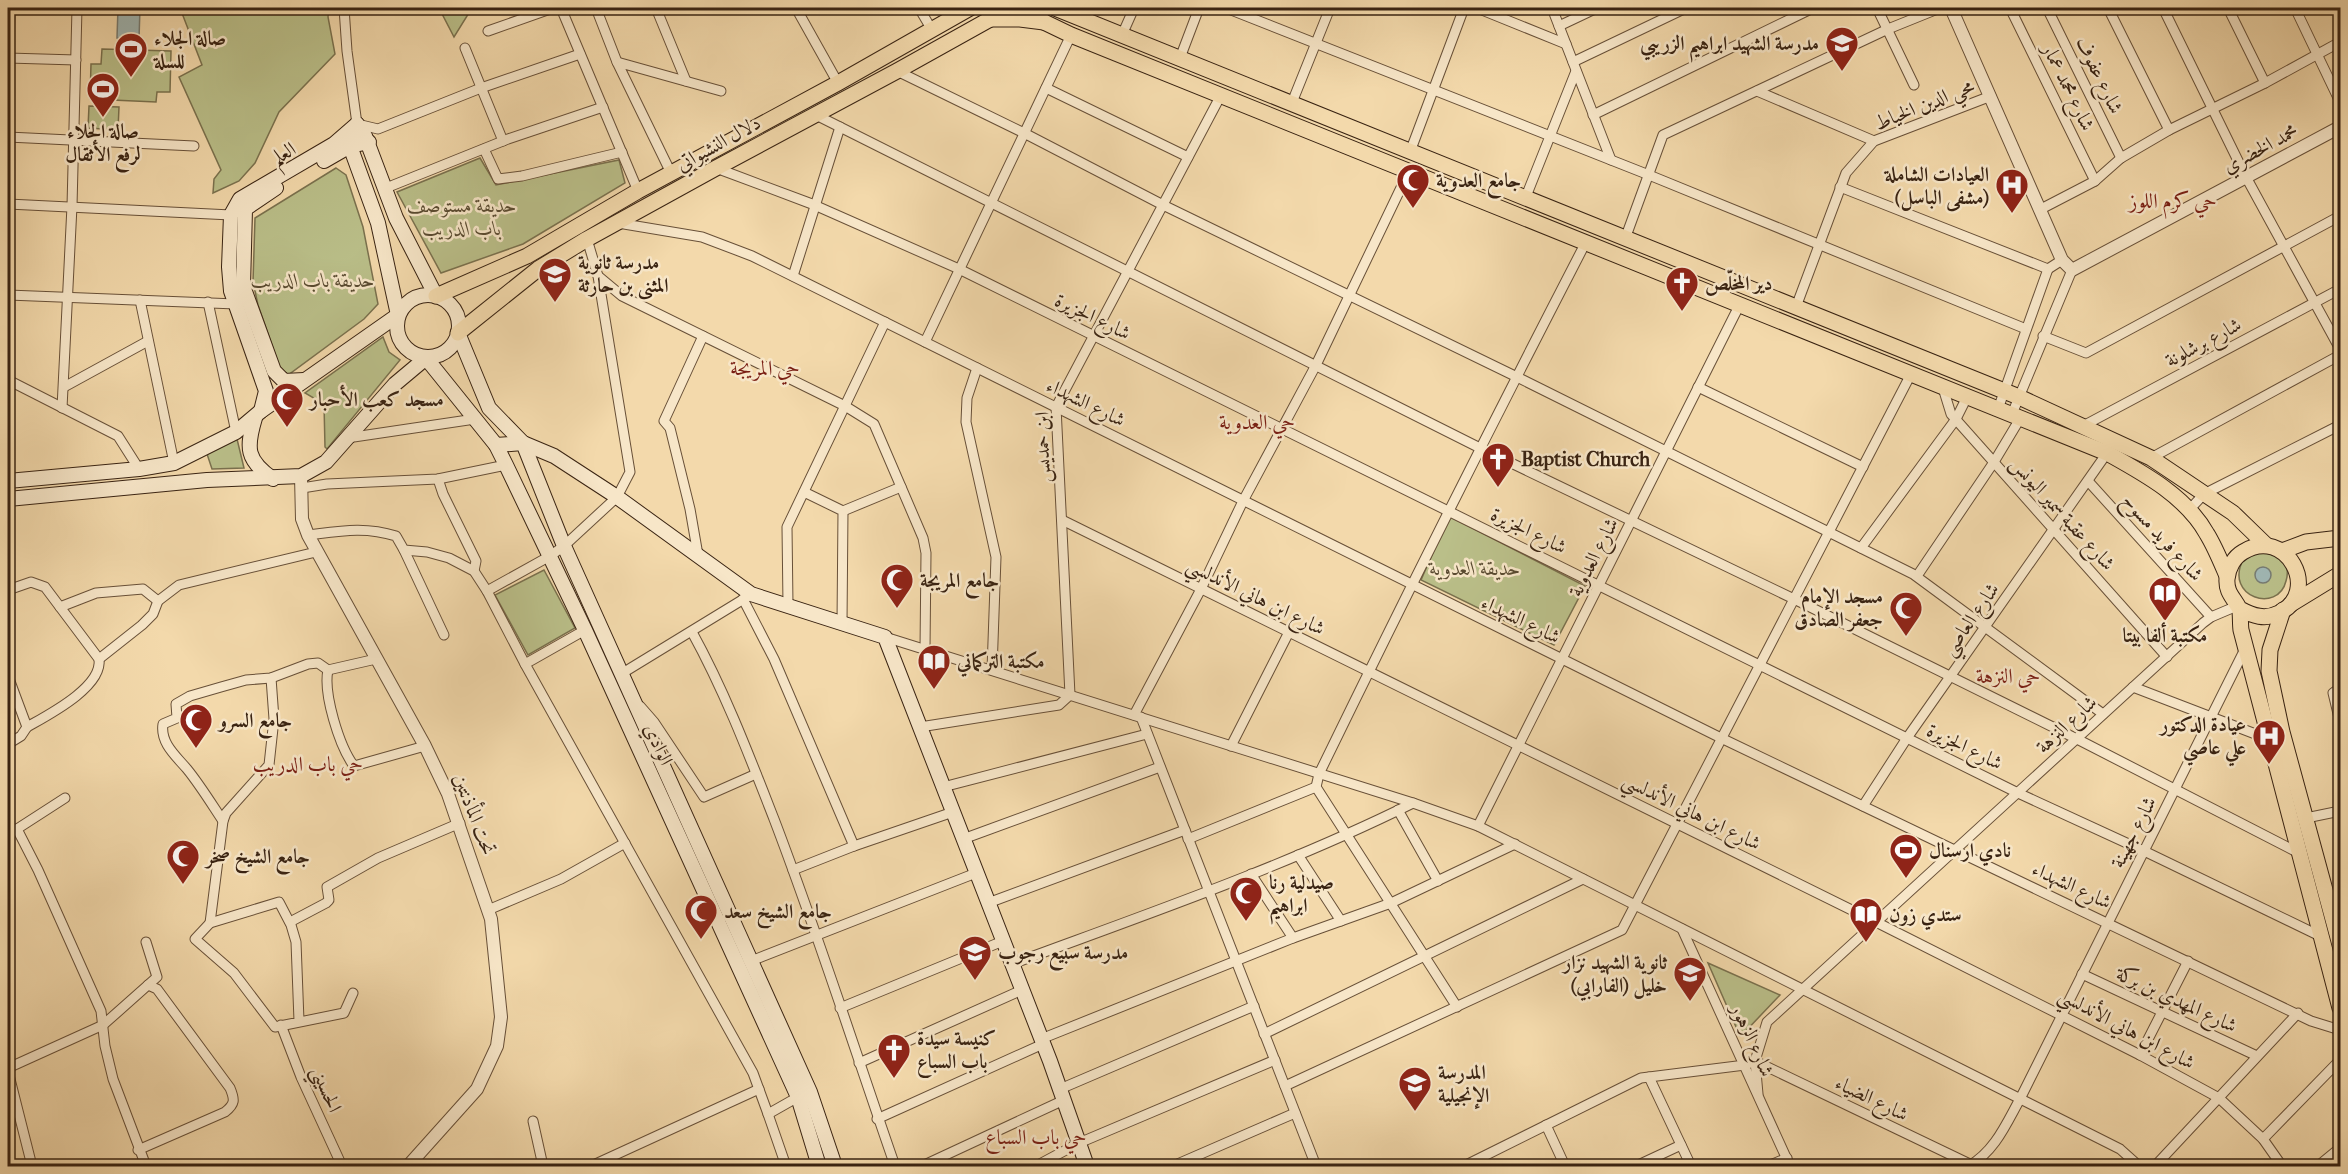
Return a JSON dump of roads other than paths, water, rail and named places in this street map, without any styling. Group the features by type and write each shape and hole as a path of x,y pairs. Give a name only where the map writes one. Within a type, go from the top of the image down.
{"main road":[{"path":"357,124 369,142 396,218 435,296 452,306 459,324 454,343 447,351 437,356 426,358 417,356 401,343 396,324 398,315 403,307 417,296 435,296 527,256 670,173 838,83 970,8"},
{"name":"دلال النشيواتي","path":"458,333 538,269 587,239 1010,8"},
{"path":"1027,8 1044,22 1071,35 2107,453 2151,478 2189,510 2207,532 2227,576"},
{"path":"1055,8 2019,397 2151,458 2233,513 2266,546"},
{"path":"991,19 1044,22"},
{"path":"357,124 350,146 378,223 398,315"},
{"name":"العلم","path":"231,215 240,199 334,144 357,124"},
{"name":"العلم","path":"231,215 350,146 369,142"},
{"path":"245,208 243,286 274,371 284,381 304,380"},
{"path":"231,215 229,267 231,291 266,391 249,439 251,457 259,469 273,479"},
{"path":"8,482 139,469 174,463 236,432 304,380 398,315"},
{"path":"458,333 489,408 523,443 554,456 617,497 698,555 747,596 789,605 885,637 1042,1042 1087,1167"},
{"path":"8,499 207,480 273,479 301,482 326,462 395,384 426,358"},
{"name":"الوادي","path":"426,358 496,445 506,465 585,630 798,1097 819,1167"},
{"path":"496,445 523,443"},
{"name":"الوادي","path":"523,443 564,546 630,696 810,1092 835,1167"},
{"path":"2282,551 2306,542 2340,538"},
{"path":"2340,574 2287,607 2273,616 2250,615 2238,607 2227,586 2227,576 2232,563 2241,553 2252,547 2266,546 2282,551 2292,561 2298,575 2297,590 2287,607 2270,650 2269,671 2282,732 2306,818 2335,904 2340,945"},
{"path":"2238,607 2246,646 2340,1008"}],"street":[{"path":"8,76 10,8"},
{"path":"62,408 69,297 77,8"},
{"path":"344,8 347,51 357,124 378,129 481,88 580,54"},
{"path":"488,31 553,8"},
{"path":"561,8 638,191"},
{"path":"596,8 617,62 670,173"},
{"path":"656,8 686,81"},
{"path":"796,8 838,83"},
{"path":"919,8 932,30"},
{"path":"1122,35 1134,8"},
{"path":"1180,58 1199,8"},
{"path":"1226,8 1611,160 2026,329"},
{"path":"1291,105 1330,8"},
{"path":"1410,152 1464,8"},
{"path":"1477,8 1566,44"},
{"path":"1552,8 1611,160"},
{"path":"1559,26 1597,8"},
{"path":"1525,199 1574,67 1686,8"},
{"path":"1593,114 1813,8"},
{"path":"1876,8 1914,85"},
{"path":"1624,238 1663,135 1888,29 1940,8"},
{"path":"1917,576 1994,462 2011,413 2072,270 2062,260 1951,8"},
{"name":"شارع محمد عمار","path":"2010,8 2095,182"},
{"name":"شارع عفوف","path":"2047,8 2121,158"},
{"path":"2108,8 2169,130"},
{"path":"2163,8 2246,177 2340,349"},
{"path":"2228,8 2265,83"},
{"path":"2295,8 2340,102"},
{"path":"924,342 1071,35"},
{"path":"2041,209 2095,182 2121,158 2169,130 2265,83 2340,42"},
{"path":"465,48 503,141"},
{"path":"8,58 76,60"},
{"path":"617,62 721,90"},
{"path":"897,71 1163,205 1517,377 1917,576 2103,714"},
{"path":"1046,88 1188,157"},
{"path":"1757,91 1875,141"},
{"name":"ابن حمديس","path":"1070,695 1056,408 1221,95"},
{"name":"محي الدين الخياط","path":"1796,307 1846,173 1875,141 1991,96"},
{"path":"386,188 503,141 603,107"},
{"path":"816,115 1480,448 1794,599 2077,739 2301,854"},
{"path":"793,276 840,127"},
{"name":"محمد الخضري","path":"2072,270 2340,127"},
{"path":"8,137 194,146"},
{"path":"484,150 498,179 522,176 622,152"},
{"name":"شارع الجزيرة","path":"716,168 816,206 959,269 2018,793 2144,850 2322,937"},
{"path":"1137,716 1281,428 1316,365 1409,171"},
{"path":"1840,187 2048,269"},
{"path":"8,204 231,215"},
{"path":"2043,336 2086,353 2340,216"},
{"name":"شارع الشهداء","path":"618,223 702,237 752,256 1721,738 2311,1021 2340,1029"},
{"path":"487,591 564,546 617,497 630,472 598,276 587,239"},
{"path":"1457,1006 1316,787 1319,774 1414,585 1448,510 1586,242"},
{"path":"2011,413 2004,391 2048,269 2062,260"},
{"path":"598,276 622,296 845,406 874,424 923,538 926,553 925,649"},
{"name":"شارع برشلونة","path":"2083,426 2340,289"},
{"path":"8,295 237,304"},
{"path":"140,300 174,463"},
{"path":"208,302 236,432"},
{"name":"شارع العدوية","path":"1478,826 1740,304"},
{"path":"789,605 787,527 885,322"},
{"path":"698,555 690,509 670,428 664,421 703,336"},
{"path":"64,387 148,340"},
{"path":"2151,458 2340,355"},
{"path":"977,368 967,398 966,422 996,557 992,670"},
{"path":"1285,1086 1622,930 1911,374"},
{"path":"8,380 118,436 139,469"},
{"path":"1698,387 1863,467"},
{"name":"شارع عقبة سمير اليونس","path":"1943,388 1951,414 2167,657"},
{"path":"1861,548 1956,419 1967,397"},
{"path":"347,438 475,419"},
{"path":"2189,510 2204,494 2340,425"},
{"name":"شارع العاصي","path":"1863,806 1907,738 2107,453"},
{"path":"301,482 327,484 438,479 506,465"},
{"path":"438,479 476,561 474,571"},
{"name":"شارع فريد مسوح","path":"2088,481 2211,617"},
{"name":"تحت المأذنتين","path":"301,482 302,519 308,535 425,746 460,823 488,910 500,989 501,1017 497,1046 477,1089 408,1167"},
{"path":"843,512 901,487"},
{"path":"804,492 843,512"},
{"path":"842,623 843,512"},
{"name":"شارع ابن هاني الأندلسي","path":"1062,520 2140,1054 2219,1098 2263,1139 2279,1166"},
{"path":"308,535 375,529 396,536 444,635"},
{"path":"404,550 427,552 449,558 474,571 487,591 525,664 753,1073 786,1167"},
{"path":"99,659 153,614 158,601 179,585 316,552"},
{"path":"8,590 31,582 45,587 99,659 100,667 97,676 74,698 27,727 21,736 8,744"},
{"path":"60,607 96,593 143,589 158,601"},
{"path":"621,674 747,596 854,846"},
{"name":"شارع النزهة","path":"1758,1094 1755,1061 1767,1023 2211,617 2238,607"},
{"path":"525,664 585,630"},
{"path":"692,632 714,673 793,870 895,1167"},
{"path":"1231,746 1289,632"},
{"path":"885,637 1413,803 1478,826 2120,1149 2139,1167"},
{"name":"شارع جهينة","path":"1971,1166 1980,1160 1996,1142 2020,1098 2246,646"},
{"path":"223,821 187,769 174,756 162,732 163,724 177,718 177,704 190,696 246,680 271,678 308,664 318,663 328,670 376,659"},
{"path":"328,670 326,678 333,723 354,766 425,746"},
{"path":"8,676 27,727"},
{"path":"210,923 223,821 226,813 269,765 274,719 271,678"},
{"path":"2133,687 2271,740"},
{"path":"2340,688 2333,693 2340,722"},
{"path":"920,727 1059,705 1070,695"},
{"path":"630,696 654,722 704,797 756,774"},
{"path":"1137,716 1148,735 1316,1167"},
{"path":"943,787 1148,735"},
{"path":"963,839 1160,767"},
{"path":"988,903 1186,835 1316,787"},
{"path":"65,798 12,830 38,870 100,1011 113,1079 146,1167"},
{"path":"1012,964 1209,891 1346,836 1413,803"},
{"path":"1398,810 1438,881"},
{"path":"2306,818 2340,811"},
{"path":"793,870 953,812"},
{"path":"290,922 326,903 329,900 327,887 354,870 460,823"},
{"path":"488,910 561,879 625,843"},
{"path":"877,1119 1042,1042 1293,938 1391,903 1515,844"},
{"path":"1298,855 1341,921"},
{"path":"751,961 976,873"},
{"path":"1251,874 1293,938"},
{"path":"1264,1034 1583,879"},
{"path":"299,1021 296,942 290,922 279,902 210,923 195,939 234,973 275,1028 344,1013 353,993"},
{"name":"شارع الزهور","path":"1682,929 1789,1162"},
{"path":"840,1008 1003,941"},
{"path":"32,1167 8,1070 103,1025 148,986 157,977 146,942"},
{"path":"2140,1054 2188,961"},
{"name":"شارع المهدي بن بركة","path":"2082,974 2257,1056"},
{"path":"138,1150 225,1112 232,1106 235,1099 230,1088 171,1007 157,989 148,986"},
{"path":"859,1063 1022,990"},
{"path":"922,1167 1062,1095 1254,1006"},
{"path":"2155,1167 2298,1013"},
{"name":"الحسيني","path":"281,1025 301,1077 342,1167"},
{"path":"1036,1167 1079,1143 1275,1060"},
{"path":"2263,1139 2340,1060"},
{"path":"1467,1166 1641,1078 1744,1065 1755,1061"},
{"name":"شارع الضياء","path":"1755,1061 1971,1166"},
{"path":"1649,1077 1691,1167"},
{"path":"591,1167 759,1089"},
{"path":"768,1114 798,1097"},
{"path":"1173,1167 1295,1113"},
{"path":"533,1121 543,1167"},
{"path":"1546,1125 1566,1167"},
{"path":"1636,1167 1681,1145"},
{"path":"2319,1167 2340,1148"},
{"path":"1768,1167 1789,1162"}],"water":[{"path":"118,8 140,8 139,39 117,38"},
{"path":"2260,567 2266,567 2271,575 2269,581 2260,583 2255,578 2255,572"}],"place":[{"name":"مدرسة الشهيد ابراهيم الزريبي","path":"1842,72"},
{"name":"صالة الجلاء للسلة","path":"131,78"},
{"name":"صالة الجلاء لرفع الأثقال","path":"103,118"},
{"name":"جامع العدوية","path":"1413,209"},
{"name":"العيادات الشاملة (مشفى الباسل)","path":"2012,214"},
{"name":"مدرسة ثانوية المثنى بن حارثة","path":"555,303"},
{"name":"دير المخلّص","path":"1682,312"},
{"name":"مسجد كعب الأحبار","path":"287,428"},
{"name":"Baptist Church","path":"1498,488"},
{"name":"جامع المريجة","path":"897,609"},
{"name":"مكتبة ألفا بيتا","path":"2165,622"},
{"name":"مسجد الإمام جعفر الصادق","path":"1906,637"},
{"name":"مكتبة التركماني","path":"934,690"},
{"name":"جامع السرو","path":"196,749"},
{"name":"عيادة الدكتور علي عاصي","path":"2269,765"},
{"name":"نادي ارسنال","path":"1906,879"},
{"name":"جامع الشيخ صخر","path":"183,885"},
{"name":"صيدلية رنا ابراهيم","path":"1246,922"},
{"name":"جامع الشيخ سعد","path":"701,940"},
{"name":"ستدي زون","path":"1866,943"},
{"name":"مدرسة سبيع رجوب","path":"975,981"},
{"name":"ثانوية الشهيد نزار خليل (الفارابي)","path":"1690,1002"},
{"name":"كنيسة سيدة باب السباع","path":"894,1079"},
{"name":"المدرسة الإنجيلية","path":"1415,1112"}],"district":[{"name":"حي كرم اللوز","path":"2173,201"},
{"name":"حي المريجة","path":"765,368"},
{"name":"حي العدوية","path":"1257,422"},
{"name":"حي النزهة","path":"2008,676"},
{"name":"حي باب الدريب","path":"308,764"},
{"name":"حي باب السباع","path":"1036,1137"}],"park label":[{"name":"حديقة مستوصف باب الدريب","path":"462,216"},
{"name":"حديقة باب الدريب","path":"313,280"},
{"name":"حديقة العدوية","path":"1475,568"}]}
